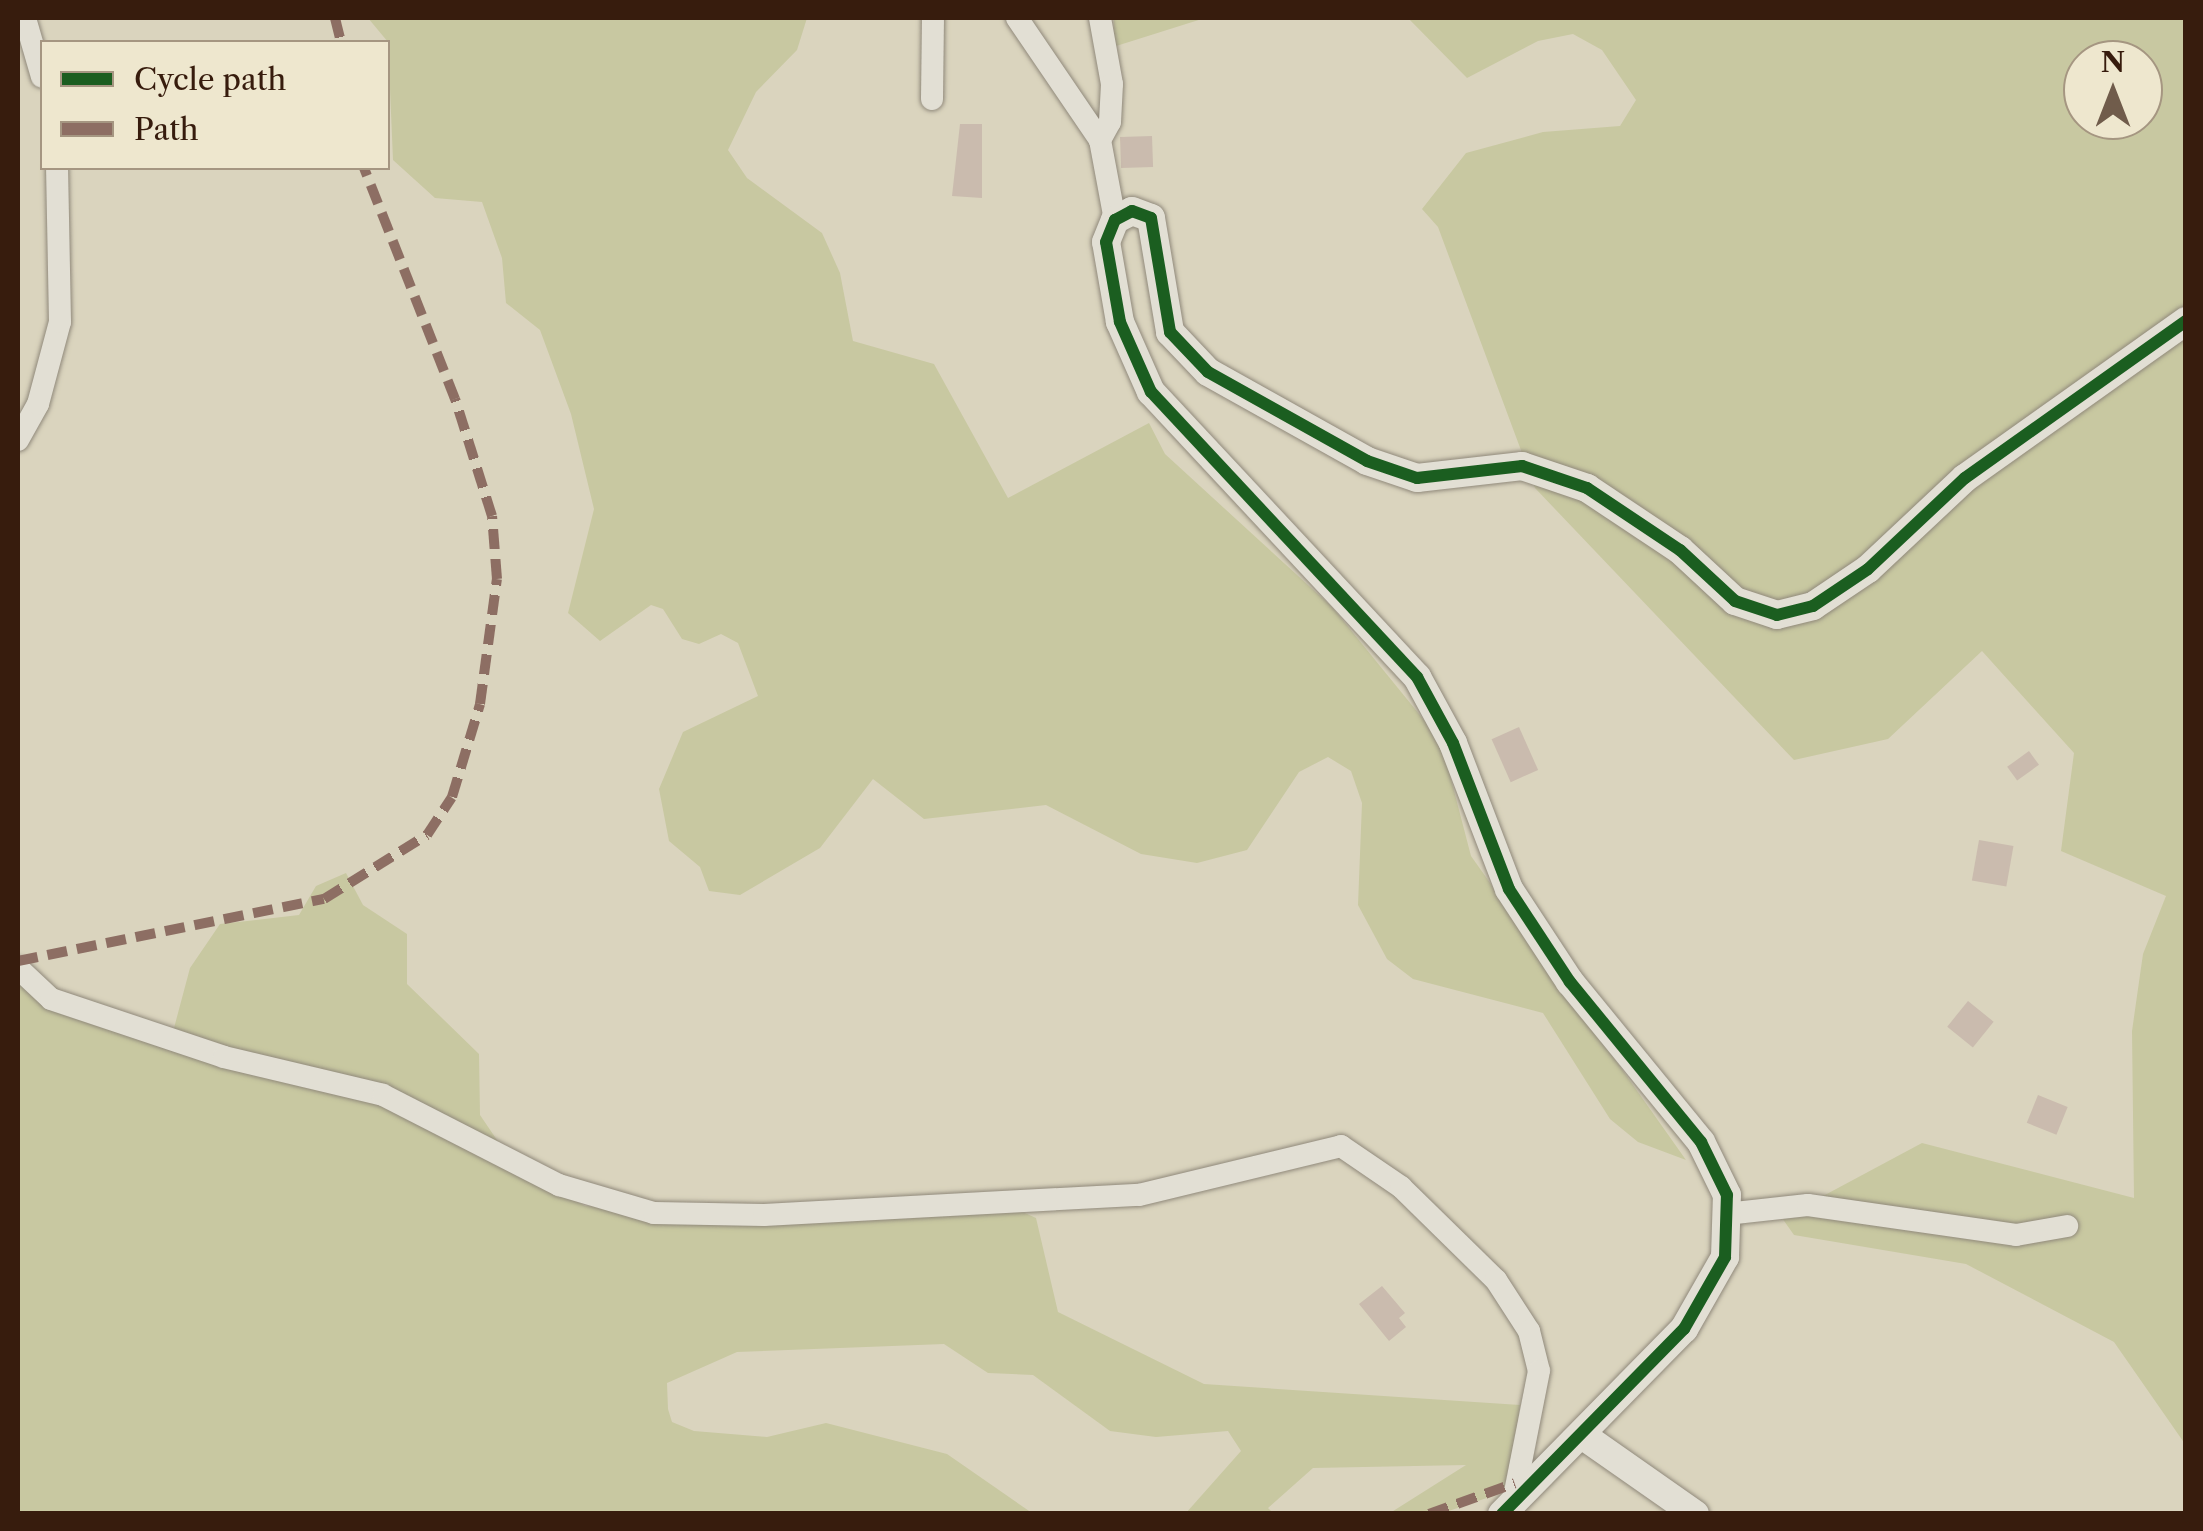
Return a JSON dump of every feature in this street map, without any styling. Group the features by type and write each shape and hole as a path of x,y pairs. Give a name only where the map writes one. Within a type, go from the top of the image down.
{"street":[{"path":"25,18 40,70"},
{"path":"932,99 933,18"},
{"path":"1017,18 1100,140 1115,220 1106,242 1120,322 1151,392 1417,677 1454,743 1508,889 1570,982 1701,1142 1727,1195 1725,1257 1684,1329 1507,1508"},
{"path":"1100,18 1112,84 1110,122 1100,140"},
{"path":"18,440 38,404 60,322 57,170"},
{"path":"1115,220 1132,211 1151,218 1170,332 1208,372 1368,461 1417,478 1522,466 1588,488 1680,550 1735,601 1776,615 1812,606 1868,569 1966,478 2186,321"},
{"path":"18,968 51,998 224,1057 383,1095 559,1185 654,1213 764,1215 1139,1195 1341,1146 1401,1187 1496,1280 1530,1331 1538,1371 1507,1508"},
{"path":"1726,1214 1808,1205 2016,1235 2067,1226"},
{"path":"1582,1435 1695,1514"}],"green space":[{"path":"368,18 807,18 797,50 756,92 728,150 747,178 822,233 840,273 853,341 934,364 1008,498 1149,423 1165,454 1332,607 1441,741 1471,856 1686,1160 1638,1142 1610,1119 1543,1013 1413,979 1387,959 1358,905 1362,803 1351,771 1328,757 1299,772 1247,850 1197,863 1141,854 1046,805 924,819 873,779 820,848 740,895 709,891 700,867 669,841 659,789 683,732 758,696 738,643 721,634 699,644 682,639 663,609 651,605 600,641 568,613 594,509 571,414 540,330 506,303 502,258 482,202 435,198 393,160 390,40"},
{"path":"1114,18 1205,18 1113,47"},
{"path":"1408,18 2185,18 2185,1444 2114,1342 1966,1264 1794,1235 1782,1218 1922,1143 2134,1198 2132,1031 2143,954 2166,896 2061,851 2074,753 1982,651 1888,739 1794,760 1535,488 1438,227 1422,209 1466,153 1543,132 1620,126 1636,100 1602,50 1573,34 1538,41 1467,78"},
{"path":"346,873 363,905 407,934 407,984 479,1054 480,1115 516,1168 585,1206 834,1219 1007,1205 1036,1218 1058,1312 1204,1384 1520,1405 1510,1490 1443,1513 1390,1513 1466,1465 1313,1468 1268,1508 1273,1513 1186,1513 1241,1451 1228,1431 1156,1437 1110,1431 1033,1375 988,1373 944,1344 737,1352 667,1383 668,1409 672,1422 694,1431 767,1437 826,1423 947,1454 1032,1513 18,1513 18,964 137,1039 174,1028 190,968 220,924 299,915 316,886"}],"building":[{"path":"960,124 982,124 982,198 952,196"},
{"path":"1152,136 1153,167 1121,168 1120,137"},
{"path":"1519,727 1538,770 1511,782 1492,739"},
{"path":"2029,751 2039,765 2017,781 2007,767"},
{"path":"1979,840 2013,846 2006,886 1972,880"},
{"path":"1968,1001 1994,1022 1973,1047 1947,1027"},
{"path":"2038,1095 2068,1107 2056,1135 2027,1123"},
{"path":"1382,1286 1405,1313 1399,1318 1406,1327 1389,1341 1359,1304"}],"marked path":[{"path":"335,18 340,40"},
{"path":"18,961 324,899 427,835 452,797 480,704 497,579 492,516 455,399 365,170"},
{"path":"1429,1514 1515,1483"}],"cycle path":[{"path":"1502,1514 1684,1329 1725,1257 1727,1195 1701,1142 1570,982 1509,889 1453,743 1417,677 1151,392 1120,322 1106,242 1115,220 1132,211 1151,218 1170,332 1208,372 1367,461 1417,478 1522,466 1587,488 1680,550 1735,601 1777,615 1813,606 1868,569 1965,478 2186,321"}]}
